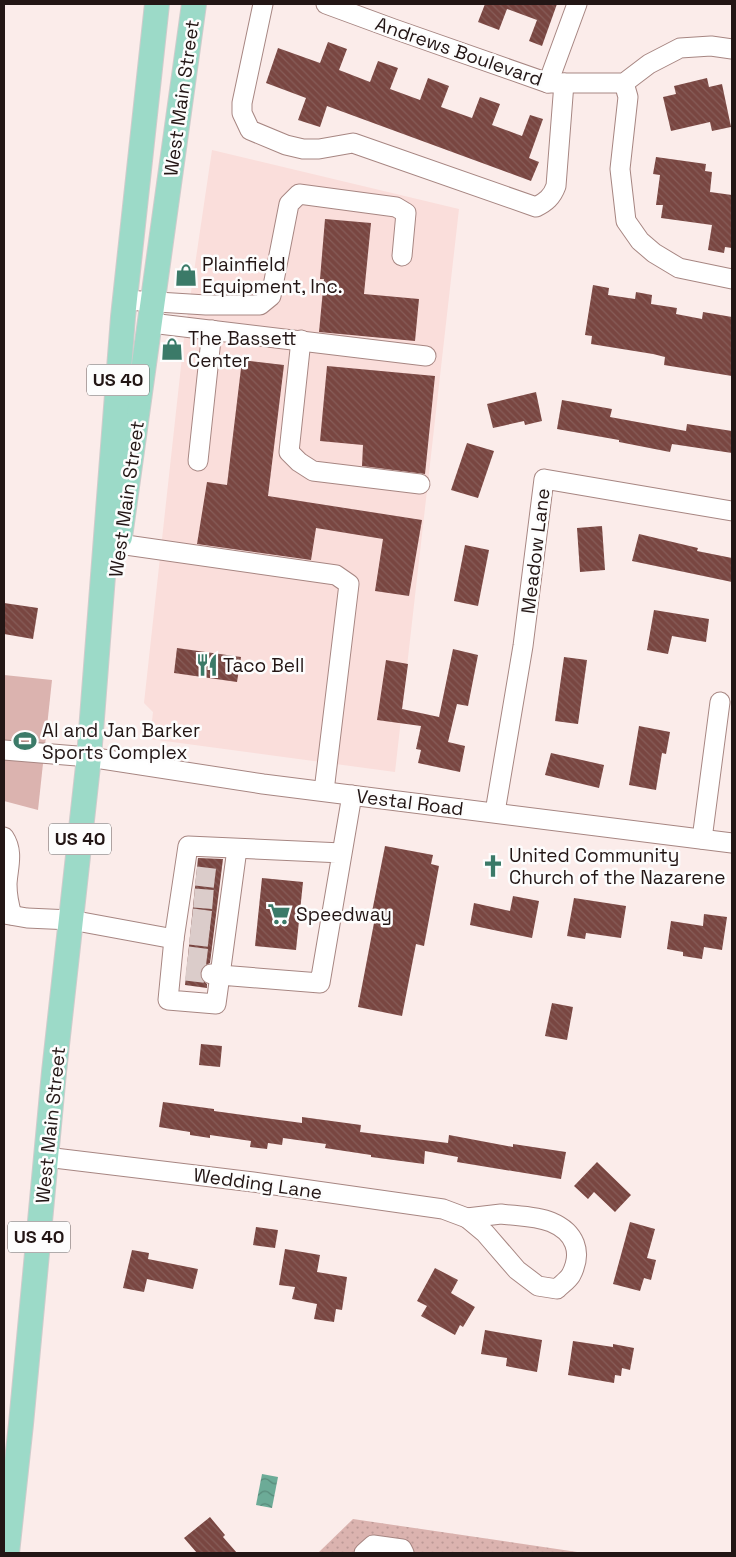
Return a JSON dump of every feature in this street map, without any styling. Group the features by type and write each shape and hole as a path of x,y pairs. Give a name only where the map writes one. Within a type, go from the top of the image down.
{"main road":[{"name":"West Main Street","path":"7,1553 46,1157 89,757 125,300 157,4"},
{"name":"West Main Street","path":"89,757 153,312 194,4"}],"street":[{"path":"263,4 242,103 242,114 250,130 303,149 318,149 353,143 536,207 544,203 552,195 556,186 556,83 577,4"},
{"name":"Andrews Boulevard","path":"326,4 403,33 556,83 624,83"},
{"path":"732,50 710,46 680,48 649,64 624,83 628,97 620,170 626,221 640,241 654,253 679,268 732,279"},
{"path":"153,312 206,305 260,305 271,296 289,204 299,194 396,207 406,213 402,256"},
{"path":"125,300 153,312 212,330 426,356"},
{"path":"198,461 212,330"},
{"path":"301,340 289,452 299,462 313,471 420,484"},
{"name":"Meadow Lane","path":"495,812 523,646 544,479 732,511"},
{"path":"120,544 336,575 349,584 324,791"},
{"path":"702,839 720,702"},
{"name":"Vestal Road","path":"4,750 89,757 263,784 732,843"},
{"path":"216,967 320,983 352,795"},
{"path":"4,837 9,847 10,855 6,911 27,918 71,920 181,944"},
{"path":"238,848 227,879 224,900 216,967 216,1004 168,1000 181,944 190,876 188,846 238,848 342,853"},
{"name":"Wedding Lane","path":"46,1157 253,1182 443,1209 467,1218 485,1233 517,1270 538,1286 557,1288 570,1276 576,1263 577,1249 568,1232 559,1226 544,1220 502,1214 467,1218"},
{"path":"364,1553 373,1545 402,1549 404,1553"}],"shaded area":[{"path":"212,150 459,209 395,772 150,739 153,712 144,703 184,339"},
{"name":"Al and Jan Barker Sports Complex","path":"4,675 52,680 38,810 4,801"},
{"path":"353,1519 584,1553 318,1553"}],"water":[{"path":"262,1474 278,1477 272,1508 256,1505"}],"building":[{"path":"485,4 557,4 542,46 529,41 537,20 507,9 499,30 478,22"},
{"path":"328,42 347,49 339,70 370,82 378,61 398,68 390,89 420,100 428,78 449,86 441,107 472,118 480,97 500,104 492,125 522,136 530,115 543,119 529,158 539,162 531,181 327,106 320,127 298,120 306,98 266,83 278,48 320,63"},
{"path":"707,78 709,87 722,84 731,127 712,131 710,122 671,131 663,97 676,94 674,86"},
{"path":"656,157 706,164 705,171 712,172 710,192 732,195 732,248 725,247 724,253 708,250 712,225 661,218 663,205 656,205 660,175 653,174"},
{"path":"325,219 371,223 364,294 419,299 415,341 319,332 324,279 320,279"},
{"path":"593,285 609,288 608,295 635,299 636,292 652,295 651,304 677,308 676,314 702,319 703,312 732,317 732,376 664,365 665,357 591,344 592,336 585,335"},
{"path":"242,360 284,365 268,496 422,520 409,596 375,591 383,539 316,528 311,560 197,544 207,482 227,485"},
{"path":"327,366 435,376 425,474 362,466 363,445 320,441"},
{"path":"536,392 542,421 525,425 524,421 493,428 487,404"},
{"path":"562,400 612,409 610,417 686,431 687,424 732,431 732,453 672,444 670,452 619,442 619,440 557,429"},
{"path":"467,443 494,451 478,498 451,490"},
{"path":"602,526 605,570 580,572 577,528"},
{"path":"639,534 698,548 697,551 732,558 732,582 632,561"},
{"path":"465,545 489,550 478,606 454,601"},
{"path":"4,603 38,608 33,639 4,634"},
{"path":"654,610 709,619 706,642 672,636 668,654 647,650"},
{"name":"Taco Bell","path":"177,648 241,657 237,682 174,673"},
{"path":"453,649 478,655 468,706 457,704 448,742 465,746 460,772 418,763 421,750 416,749 421,726 377,720 386,660 408,664 402,709 439,717"},
{"path":"564,657 587,660 578,724 555,721"},
{"path":"639,726 670,732 666,754 662,753 656,790 629,785"},
{"path":"551,753 604,765 599,788 545,775"},
{"path":"385,846 433,855 431,864 439,866 424,946 416,944 402,1016 358,1007 374,923 370,922"},
{"path":"198,858 223,859 210,963 202,967 200,972 201,979 207,984 207,988 185,985"},
{"name":"Speedway","path":"262,878 303,882 296,950 255,946"},
{"path":"513,896 539,901 532,938 470,925 474,903 510,911"},
{"path":"574,898 626,906 621,938 586,933 585,939 567,936"},
{"path":"704,914 727,917 722,950 704,947 702,959 683,956 683,952 667,949 671,921 703,926"},
{"path":"552,1003 573,1007 567,1040 545,1036"},
{"path":"201,1044 222,1046 220,1067 199,1065"},
{"path":"163,1102 302,1123 302,1117 361,1125 360,1132 448,1143 449,1135 513,1147 513,1144 566,1152 561,1179 457,1162 458,1157 425,1151 424,1164 371,1157 371,1155 325,1148 326,1144 283,1138 282,1145 268,1143 267,1149 250,1147 251,1141 210,1135 210,1138 190,1135 190,1132 159,1127"},
{"path":"597,1162 631,1195 615,1212 594,1192 588,1199 574,1186"},
{"path":"630,1222 655,1229 647,1258 656,1260 651,1280 644,1278 640,1291 613,1284"},
{"path":"256,1227 278,1230 275,1248 253,1245"},
{"path":"285,1249 320,1255 317,1272 347,1277 342,1310 336,1309 334,1322 314,1319 317,1304 292,1299 295,1287 279,1285"},
{"path":"132,1250 149,1253 148,1259 198,1269 193,1289 147,1279 144,1292 123,1288"},
{"path":"435,1268 458,1280 451,1293 475,1307 463,1327 460,1325 455,1335 421,1316 427,1306 417,1301"},
{"path":"485,1330 542,1340 537,1372 506,1366 507,1358 481,1354"},
{"path":"573,1341 613,1347 613,1344 634,1348 630,1370 622,1368 621,1376 615,1375 614,1383 568,1375"},
{"path":"210,1517 225,1535 223,1537 237,1553 197,1553 184,1538"}],"tunnel":[{"path":"196,876 221,879"},
{"path":"194,898 218,900"},
{"path":"192,918 216,921"},
{"path":"190,935 215,938"},
{"path":"188,956 212,959"},
{"path":"186,971 211,974"}],"place":[{"name":"Plainfield Equipment, Inc.","path":"186,275"},
{"name":"The Bassett Center","path":"172,349"},
{"name":"Taco Bell","path":"207,665"},
{"name":"Al and Jan Barker Sports Complex","path":"25,741"},
{"name":"United Community Church of the Nazarene","path":"493,866"},
{"name":"Speedway","path":"279,914"}]}
